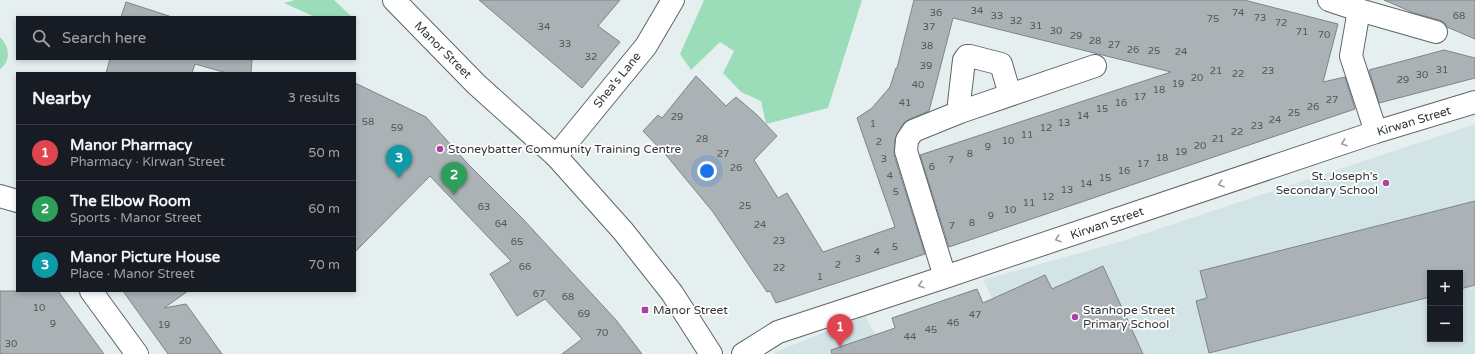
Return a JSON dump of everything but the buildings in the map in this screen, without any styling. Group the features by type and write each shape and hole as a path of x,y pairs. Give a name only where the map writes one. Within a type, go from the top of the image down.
{"street":[{"name":"Manor Street","path":"394,0 476,84 556,156 623,231 672,293 711,354"},
{"name":"Shea's Lane","path":"556,156 646,46 673,0"},
{"path":"1329,0 1436,32"},
{"path":"1359,10 1351,56 1376,132"},
{"path":"960,112 959,103 962,74 964,60 967,56 1001,64 1010,95"},
{"path":"946,277 906,151 907,140 913,131 960,112 1095,66"},
{"name":"Kirwan Street","path":"743,354 778,332 1376,132 1475,102"},
{"path":"0,196 16,201"},
{"path":"91,292 137,354"}],"shaded area":[{"name":"St. Joseph’s Secondary School","path":"1475,124 1475,354 1020,354 983,280 1119,242"},
{"path":"865,316 886,354 773,354 773,353"}],"green space":[{"path":"295,0 334,0 351,16 313,16 284,3"},
{"path":"704,0 862,0 828,108 766,124 761,101 741,92 723,73 734,51 720,42 691,70 680,54"},
{"path":"0,37 7,49 8,58 4,66 0,69"}],"place":[{"name":"Stoneybatter Community Training Centre","path":"440,149"},
{"name":"Manor Picture House","path":"399,178"},
{"name":"St. Joseph’s Secondary School","path":"1386,183"},
{"name":"The Elbow Room","path":"454,195"},
{"name":"Manor Street","path":"645,310"},
{"name":"Stanhope Street Primary School","path":"1075,317"},
{"name":"Manor Pharmacy","path":"840,347"}]}
